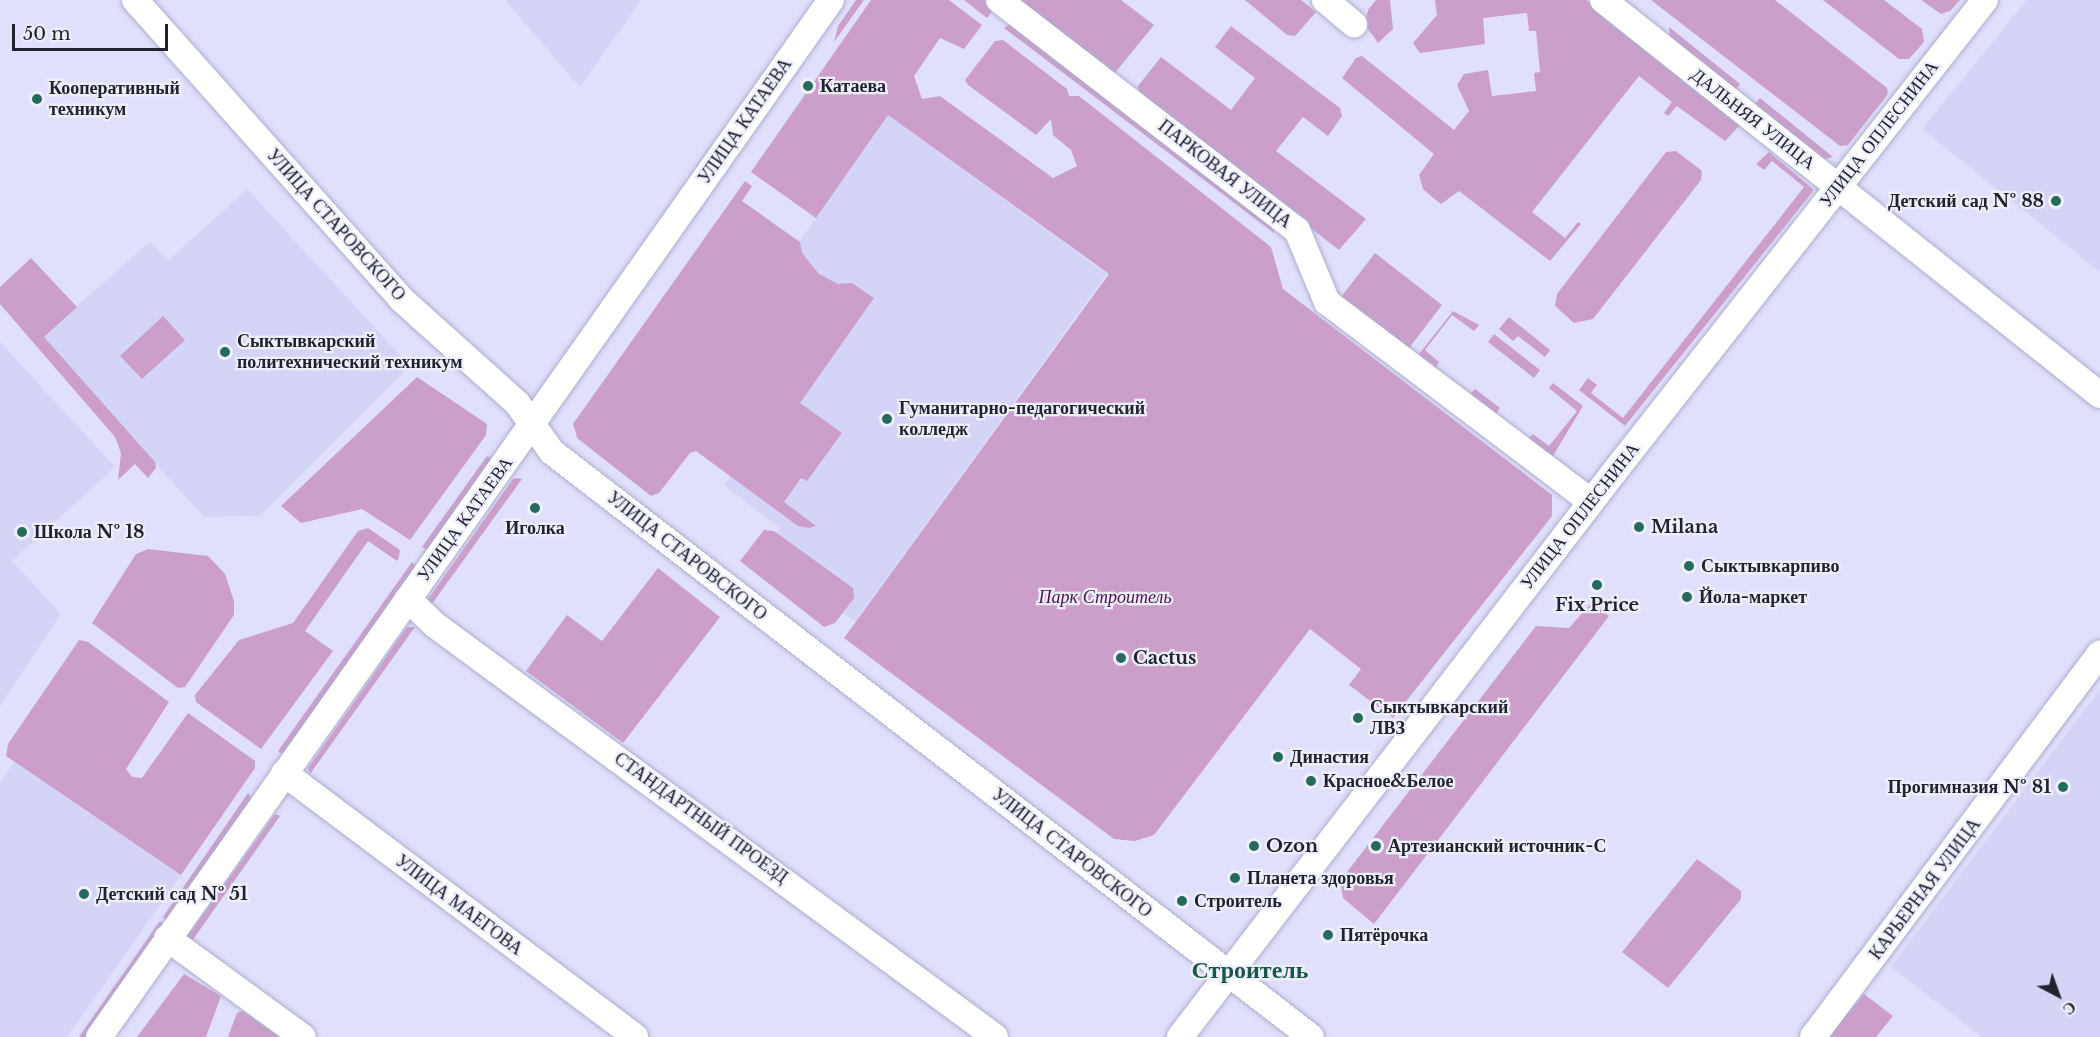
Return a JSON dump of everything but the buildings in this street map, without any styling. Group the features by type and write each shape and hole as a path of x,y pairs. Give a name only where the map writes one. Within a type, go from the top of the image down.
{"street":[{"name":"УЛИЦА СТАРОВСКОГО","path":"135,0 401,298 517,402 552,452 1311,1037"},
{"name":"УЛИЦА КАТАЕВА","path":"99,1037 831,0"},
{"name":"ПАРКОВАЯ УЛИЦА","path":"999,0 1297,230 1327,302 1591,502"},
{"path":"1325,0 1354,24"},
{"name":"ДАЛЬНЯЯ УЛИЦА","path":"1603,0 2100,395"},
{"name":"УЛИЦА ОПЛЕСНИНА","path":"1180,1037 1591,502 1985,0"},
{"name":"СТАНДАРТНЫЙ ПРОЕЗД","path":"408,599 435,625 995,1037"},
{"name":"КАРЬЕРНАЯ УЛИЦА","path":"1813,1037 2100,653"},
{"name":"УЛИЦА МАЕГОВА","path":"284,773 635,1037"},
{"path":"167,938 303,1037"}],"shaded area":[{"path":"505,0 641,0 580,87"},
{"name":"Детский сад № 88","path":"2027,0 2100,0 2100,272 1922,129"},
{"name":"Гуманитарно-педагогический колледж","path":"888,115 1107,274 855,622 764,551 780,528 724,485 818,353 754,307"},
{"name":"Сыктывкарский политехнический техникум","path":"247,189 410,366 260,516 204,517 40,338 150,242 168,261"},
{"name":"Школа № 18","path":"0,342 115,467 12,561 61,614 0,706"},
{"name":"Прогимназия № 81","path":"2100,689 2100,1037 1982,1037 1891,967"},
{"name":"Детский сад № 51","path":"14,762 181,875 67,1037 0,1037 0,783"}],"green space":[{"path":"856,0 864,0 834,42 838,26"},
{"name":"Парк Строитель","path":"871,0 949,0 982,25 964,49 940,38 914,76 922,99 940,96 1053,178 1077,166 1071,150 1053,135 1051,119 1036,135 968,85 965,80 995,41 1003,40 1067,89 1069,96 1079,96 1271,247 1283,289 1552,495 1552,516 1393,718 1349,685 1361,669 1310,629 1154,835 1135,841 1114,839 844,638 1109,274 888,115 816,218 751,172"},
{"path":"964,0 989,0 996,6 987,18"},
{"path":"1015,0 1121,0 1154,25 1114,74"},
{"path":"1245,0 1301,0 1316,12 1295,36 1287,35"},
{"path":"1376,0 1390,0 1393,29 1378,43 1365,25 1368,10"},
{"path":"1435,0 1586,0 1734,116 1740,125 1725,141 1677,106 1668,116 1664,113 1672,102 1639,76 1532,212 1565,238 1578,222 1581,224 1550,261 1459,191 1441,204 1432,197 1423,189 1419,175 1434,154 1342,78 1356,58 1362,56 1454,130 1469,111 1457,85 1464,74 1488,70 1492,96 1536,91 1534,73 1540,72 1536,31 1529,31 1527,13 1483,18 1485,44 1420,53 1413,43 1437,15"},
{"path":"1651,0 1775,0 1887,88 1888,94 1848,145 1840,146"},
{"path":"1823,0 1884,0 1922,29 1924,42 1909,59 1899,59"},
{"path":"1921,0 1960,0 1950,11 1941,14"},
{"path":"1012,23 1197,169 1270,221 1274,233 1004,28"},
{"path":"1231,26 1340,108 1342,116 1328,136 1303,117 1276,151 1366,219 1339,250 1140,96 1138,86 1161,57 1231,110 1255,78 1215,47"},
{"path":"1669,27 1740,84 1735,91 1670,40"},
{"path":"1760,98 1833,157 1821,160 1753,106"},
{"path":"1676,151 1702,171 1701,180 1593,319 1574,323 1555,306 1557,294 1666,152"},
{"path":"1769,152 1814,190 1625,426 1579,390 1588,378 1597,385 1591,393 1623,418 1804,187 1772,161 1764,170 1756,164"},
{"path":"745,181 752,186 742,201 800,242 802,253 819,274 838,284 852,283 874,298 800,403 842,433 807,481 801,478 784,502 816,526 809,528 798,526 696,451 690,453 659,493 651,496 577,438 573,424"},
{"path":"1375,253 1442,305 1406,352 1341,297"},
{"path":"31,258 77,307 44,337 155,462 156,468 148,478 135,464 118,480 121,453 115,437 0,304 0,287"},
{"path":"1453,311 1479,325 1474,331 1452,315 1425,350 1439,362 1436,367 1470,394 1475,389 1500,408 1496,414 1528,439 1533,434 1549,446 1577,411 1549,388 1553,383 1583,406 1551,459 1416,358"},
{"path":"163,316 185,340 142,379 120,356"},
{"path":"1509,317 1550,350 1545,357 1518,336 1513,341 1499,329"},
{"path":"1494,334 1540,370 1534,378 1488,342"},
{"path":"417,377 487,424 486,435 410,540 362,509 301,523 281,506"},
{"path":"487,456 495,461 427,550 422,547"},
{"path":"513,479 522,479 429,608 426,602"},
{"path":"368,528 400,550 399,557 397,561 368,541 305,631 333,651 261,749 196,702 195,695 239,640 293,623 358,531"},
{"path":"764,530 774,531 853,588 854,598 835,623 824,627 740,561"},
{"path":"148,549 208,556 225,574 234,601 234,615 185,687 178,688 92,623 136,554"},
{"path":"412,562 417,568 282,754 278,751"},
{"path":"658,568 720,617 623,743 526,671 567,615 602,641"},
{"path":"1592,602 1609,616 1374,924 1343,898 1341,885 1347,872 1536,626 1569,628"},
{"path":"407,627 415,627 310,774 308,768"},
{"path":"79,640 88,642 169,702 126,769 132,777 142,778 188,713 255,761 255,768 181,875 6,756 8,744"},
{"path":"248,793 252,799 168,920 163,917"},
{"path":"275,814 280,816 192,941 187,937"},
{"path":"1697,859 1741,891 1741,899 1668,988 1622,952"},
{"path":"160,921 163,924 89,1037 79,1037"},
{"path":"184,974 221,996 206,1037 137,1037"},
{"path":"1864,994 1893,1016 1876,1037 1827,1037"},
{"path":"242,1011 280,1037 228,1037 237,1013"}],"place":[{"name":"Катаева","path":"808,86"},
{"name":"Кооперативный техникум","path":"37,99"},
{"name":"Детский сад № 88","path":"2056,201"},
{"name":"Сыктывкарский политехнический техникум","path":"225,352"},
{"name":"Гуманитарно-педагогический колледж","path":"887,419"},
{"name":"Иголка","path":"535,508"},
{"name":"Milana","path":"1639,527"},
{"name":"Школа № 18","path":"22,532"},
{"name":"Сыктывкарпиво","path":"1689,566"},
{"name":"Fix Price","path":"1597,585"},
{"name":"Йола-маркет","path":"1687,597"},
{"name":"Cactus","path":"1121,658"},
{"name":"Сыктывкарский ЛВЗ","path":"1358,718"},
{"name":"Династия","path":"1278,757"},
{"name":"Красное&Белое","path":"1311,781"},
{"name":"Прогимназия № 81","path":"2063,787"},
{"name":"Ozon","path":"1254,846"},
{"name":"Артезианский источник-С","path":"1376,846"},
{"name":"Планета здоровья","path":"1235,878"},
{"name":"Детский сад № 51","path":"84,894"},
{"name":"Строитель","path":"1182,901"},
{"name":"Пятёрочка","path":"1328,935"}],"district":[{"name":"Строитель","path":"1250,970"}]}
